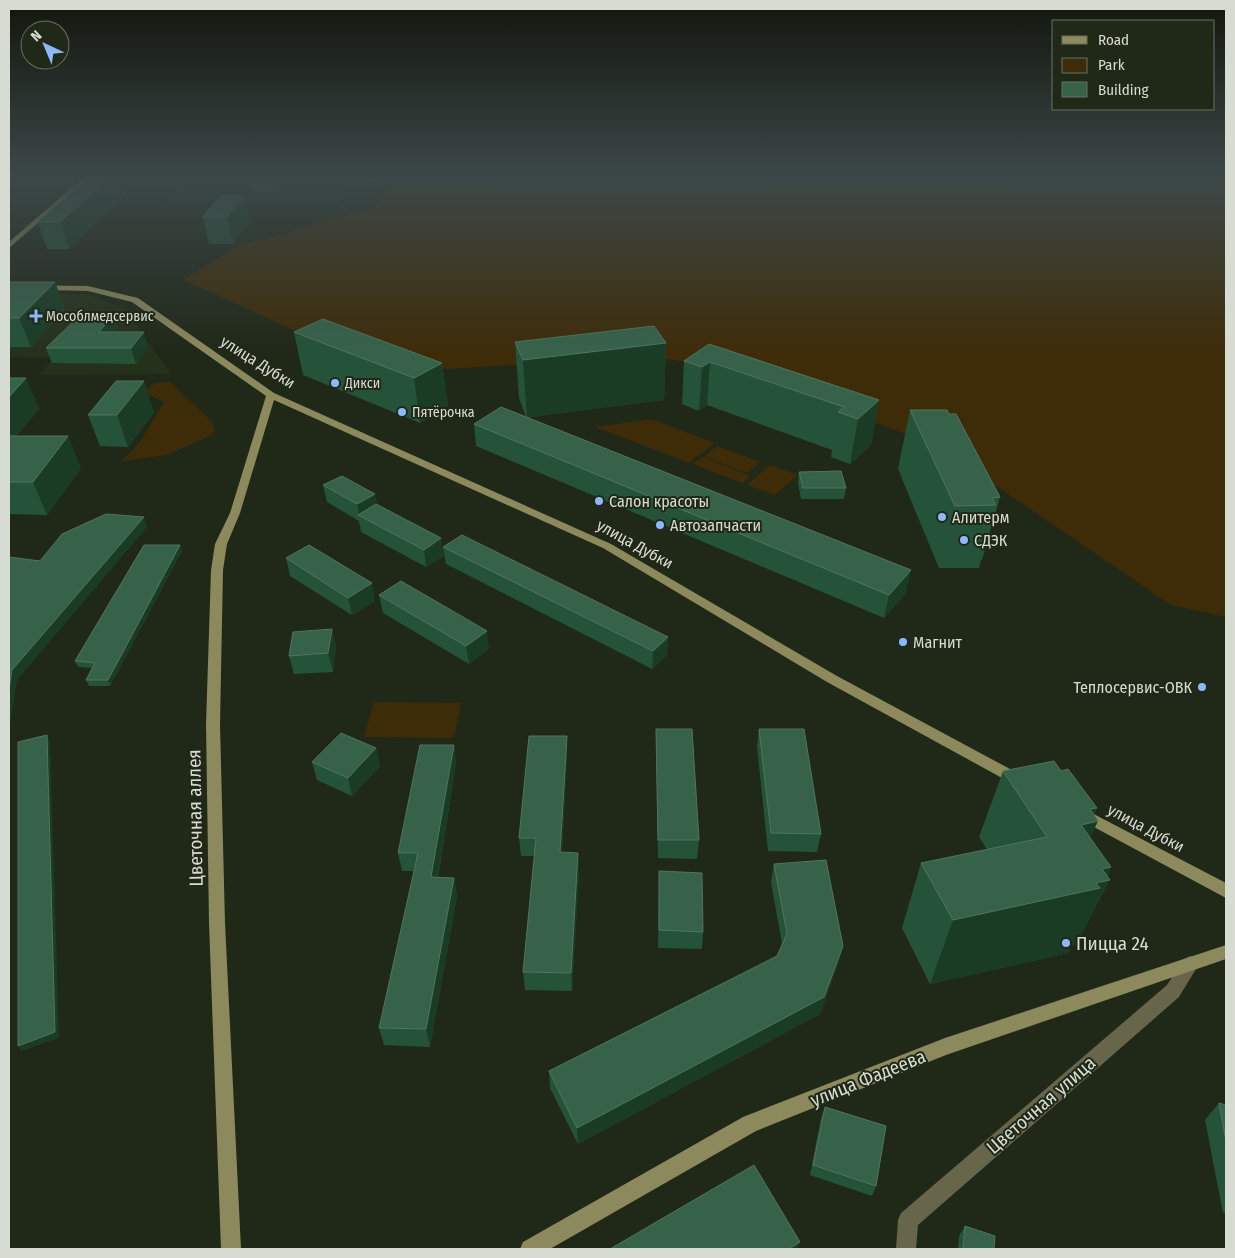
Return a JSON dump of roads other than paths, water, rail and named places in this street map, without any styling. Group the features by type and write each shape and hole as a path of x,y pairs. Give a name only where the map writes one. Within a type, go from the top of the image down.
{"street":[{"path":"9,246 21,236"},
{"name":"улица Дубки","path":"9,287 90,288 115,293 135,300 271,395 607,546 832,679 1035,789"},
{"name":"Цветочная аллея","path":"231,1249 217,923 213,724 217,570 221,544 235,513 271,395"},
{"name":"улица Дубки","path":"1070,808 1226,891"},
{"name":"улица Фадеева","path":"530,1249 750,1124 945,1047 1226,952"},
{"name":"Цветочная улица","path":"906,1249 908,1220 1173,991 1190,964"}],"place":[{"name":"Мособлмедсервис","path":"36,316"},
{"name":"Дикси","path":"335,383"},
{"name":"Пятёрочка","path":"402,412"},
{"name":"Салон красоты","path":"599,501"},
{"name":"Алитерм","path":"942,517"},
{"name":"Автозапчасти","path":"660,525"},
{"name":"СДЭК","path":"964,540"},
{"name":"Магнит","path":"903,642"},
{"name":"Теплосервис-ОВК","path":"1202,687"},
{"name":"Пицца 24","path":"1066,943"}]}
